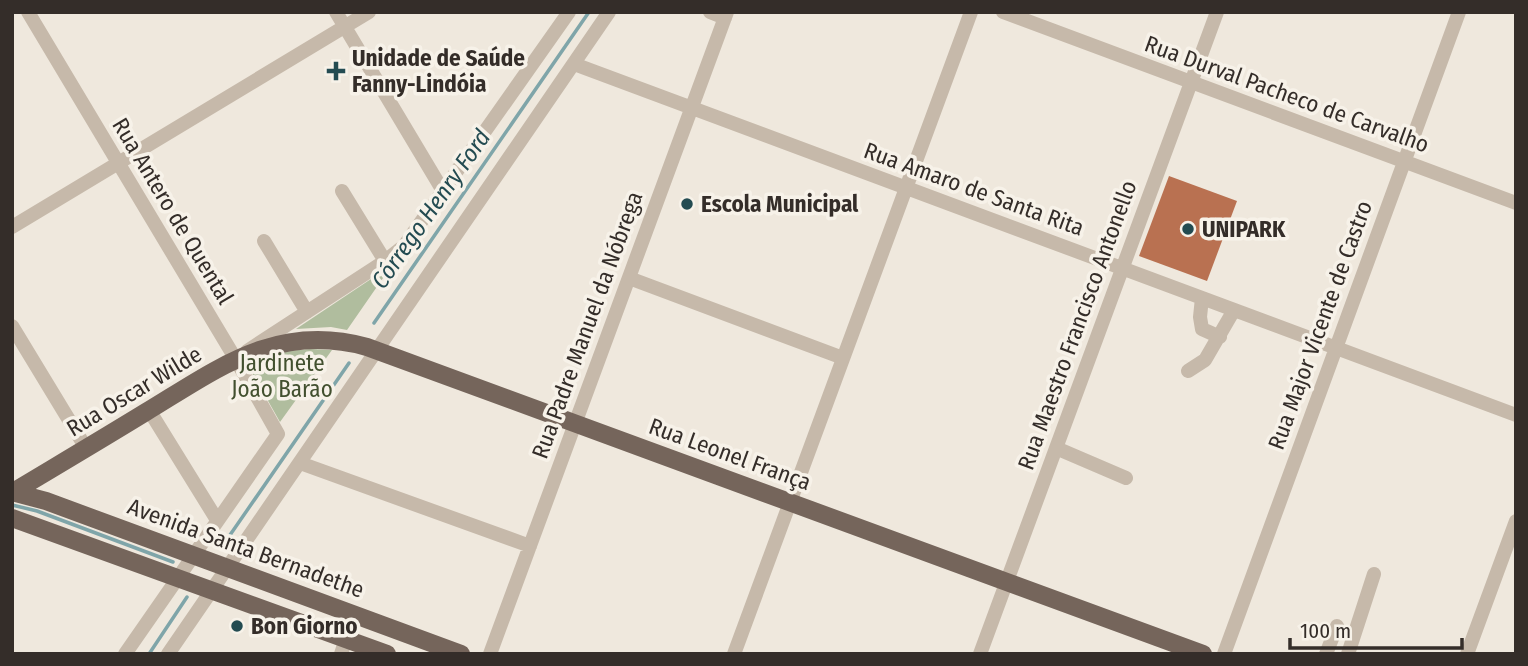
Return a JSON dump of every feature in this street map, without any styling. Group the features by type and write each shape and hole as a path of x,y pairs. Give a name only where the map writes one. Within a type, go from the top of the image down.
{"main road":[{"name":"Rua Leonel França","path":"235,358 282,343 301,340 344,342 377,351 1203,654"},
{"name":"Rua Oscar Wilde","path":"13,491 235,358"},
{"name":"Avenida Santa Bernadethe","path":"13,491 46,500 461,654"},
{"path":"12,518 212,590 344,646 387,654"}],"street":[{"name":"Rua Antero de Quental","path":"28,12 278,434 217,520"},
{"path":"336,12 443,191"},
{"path":"12,227 369,12"},
{"name":"Rua Oscar Wilde","path":"235,358 404,246 569,12"},
{"path":"168,654 609,12"},
{"path":"710,12 726,15"},
{"path":"734,654 971,12"},
{"name":"Rua Durval Pacheco de Carvalho","path":"1003,12 1516,203"},
{"name":"Rua Maestro Francisco Antonello","path":"980,654 1217,12"},
{"name":"Rua Major Vicente de Castro","path":"1224,654 1459,12"},
{"name":"Rua Padre Manuel da Nóbrega","path":"490,654 726,15"},
{"name":"Rua Amaro de Santa Rita","path":"574,64 1516,415"},
{"path":"342,191 385,261"},
{"path":"264,241 307,312"},
{"path":"629,278 843,358"},
{"path":"1202,298 1202,329 1220,337"},
{"path":"1188,372 1205,360 1234,310"},
{"path":"12,326 86,448"},
{"path":"125,654 217,520 149,410"},
{"path":"1056,448 1126,478"},
{"path":"300,463 530,546"},
{"path":"1467,654 1516,521"},
{"path":"1348,654 1374,574"},
{"path":"1326,654 1337,626"}],"green space":[{"name":"Jardinete João Barão","path":"392,265 347,330 331,327 296,329"},
{"name":"Jardinete João Barão","path":"332,350 280,422 246,362 288,351"}],"building":[{"name":"UNIPARK","path":"1169,176 1237,201 1207,281 1139,256"}],"waterway":[{"name":"Córrego Henry Ford","path":"374,323 589,12"},
{"name":"Córrego Henry Ford","path":"221,548 349,363"},
{"path":"12,505 37,511 173,562"},
{"name":"Córrego Henry Ford","path":"149,654 187,597"}],"place":[{"name":"Unidade de Saúde Fanny-Lindóia","path":"336,71"},
{"name":"Escola Municipal","path":"687,204"},
{"name":"UNIPARK","path":"1188,229"},
{"name":"Bon Giorno","path":"237,626"}]}
